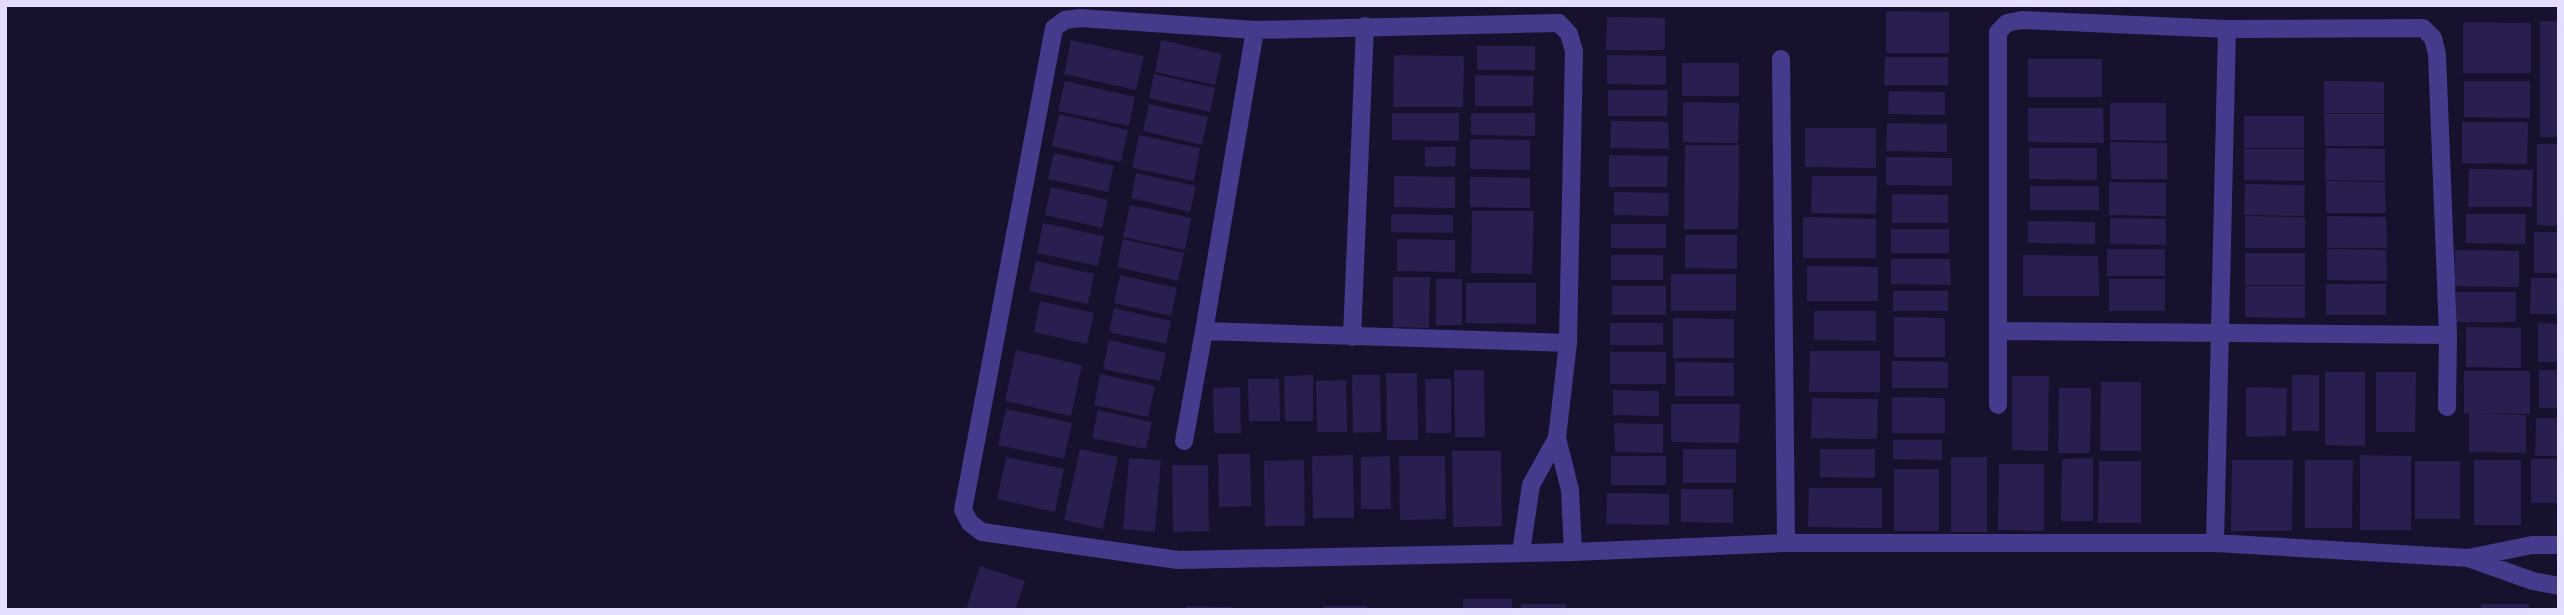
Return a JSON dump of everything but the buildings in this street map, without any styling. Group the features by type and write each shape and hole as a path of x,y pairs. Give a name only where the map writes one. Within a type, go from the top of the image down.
{"street":[{"path":"1573,552 1570,490 1557,438 1567,343 1574,51 1569,34 1559,23 1255,30 1080,18 1065,20 1054,28 963,510 970,523 982,532 1178,560 1573,552 1786,543 2215,543 2468,558 2532,545 2559,545"},
{"path":"1998,405 1998,32 2007,23 2022,20 2227,29 2423,28 2433,38 2437,54 2448,335 2447,407"},
{"path":"1352,337 1365,26"},
{"path":"2215,543 2227,29"},
{"path":"1184,442 1255,30"},
{"path":"1781,59 1786,543"},
{"path":"1204,331 1567,343"},
{"path":"1999,331 2448,335"},
{"path":"1521,552 1531,485 1557,438"},
{"path":"2468,558 2533,581 2559,586"}]}
